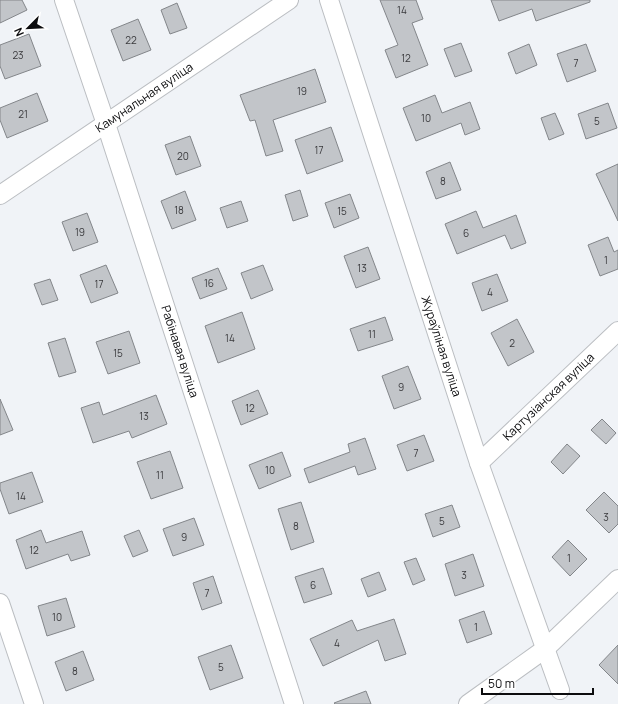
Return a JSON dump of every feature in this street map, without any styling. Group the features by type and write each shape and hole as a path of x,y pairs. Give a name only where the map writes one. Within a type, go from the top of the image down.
{"street":[{"name":"Рабінавая вуліца","path":"64,0 106,124 294,704"},
{"name":"Камунальная вуліца","path":"0,195 289,0"},
{"name":"Жураўліная вуліца","path":"328,0 479,463 560,690"},
{"name":"Картузіанская вуліца","path":"479,463 618,331"},
{"path":"468,704 545,649 618,580"},
{"path":"0,603 34,704"}],"building":[{"path":"0,0 22,0 27,10 0,23"},
{"path":"380,0 416,0 423,19 412,23 428,65 396,78 385,50 398,45"},
{"path":"491,0 590,0 590,2 536,21 532,9 499,21"},
{"path":"177,3 187,28 170,34 161,10"},
{"path":"138,19 151,50 123,61 111,30"},
{"path":"29,34 41,66 5,79 0,66 0,45"},
{"path":"461,43 472,71 455,77 444,49"},
{"path":"529,44 537,65 516,74 508,53"},
{"path":"586,44 596,71 567,82 557,54"},
{"path":"315,69 326,102 273,120 283,151 266,156 255,120 250,121 240,95"},
{"path":"37,93 48,121 7,138 0,120 0,108"},
{"path":"435,95 442,113 470,102 480,129 465,135 461,123 416,141 403,108"},
{"path":"608,103 617,128 586,139 578,114"},
{"path":"555,113 564,134 549,140 541,118"},
{"path":"331,127 343,161 307,174 295,140"},
{"path":"190,136 201,166 176,175 165,145"},
{"path":"450,162 461,190 436,199 426,172"},
{"path":"618,164 618,221 596,174"},
{"path":"300,190 308,216 293,221 285,195"},
{"path":"185,191 196,220 172,229 161,201"},
{"path":"350,194 359,218 334,228 325,203"},
{"path":"241,201 248,221 227,228 220,208"},
{"path":"476,211 483,228 516,215 526,243 511,249 505,235 457,254 445,224"},
{"path":"87,213 98,242 73,251 62,222"},
{"path":"608,237 614,252 618,250 618,269 600,276 588,245"},
{"path":"368,247 380,279 356,288 344,256"},
{"path":"106,265 118,293 91,303 80,275"},
{"path":"263,265 273,290 251,299 241,273"},
{"path":"218,268 227,289 200,299 192,278"},
{"path":"497,274 508,301 482,311 472,283"},
{"path":"50,279 58,300 42,305 34,284"},
{"path":"242,312 255,349 218,363 205,326"},
{"path":"385,317 393,340 358,351 350,329"},
{"path":"517,319 534,352 508,366 491,333"},
{"path":"129,331 140,363 108,374 96,342"},
{"path":"65,338 76,372 59,377 48,343"},
{"path":"408,366 421,399 394,409 382,376"},
{"path":"258,390 268,414 241,425 232,401"},
{"path":"156,395 167,424 132,438 129,431 93,443 81,408 99,402 103,415"},
{"path":"0,399 13,430 0,435"},
{"path":"602,419 616,433 606,444 591,430"},
{"path":"424,435 434,461 407,471 397,445"},
{"path":"365,438 376,469 358,475 355,466 309,483 304,469 350,452 348,444"},
{"path":"567,444 580,456 563,474 551,462"},
{"path":"170,451 183,488 151,499 137,462"},
{"path":"282,452 291,476 259,489 249,465"},
{"path":"32,472 43,502 9,514 0,489 0,483"},
{"path":"604,492 618,506 618,524 609,533 586,510"},
{"path":"301,502 314,542 291,550 278,509"},
{"path":"452,505 460,527 433,537 425,514"},
{"path":"194,518 204,545 173,556 163,529"},
{"path":"41,530 46,543 82,531 90,555 71,561 68,554 26,569 16,540"},
{"path":"139,530 148,551 133,557 124,536"},
{"path":"568,540 587,559 570,576 552,557"},
{"path":"473,554 484,586 455,596 445,564"},
{"path":"416,558 425,580 413,585 404,562"},
{"path":"323,568 332,594 304,603 295,577"},
{"path":"379,572 386,590 368,597 361,579"},
{"path":"213,576 222,603 202,610 193,583"},
{"path":"66,598 75,627 47,636 38,606"},
{"path":"484,611 492,634 467,643 459,620"},
{"path":"394,619 406,654 385,661 378,640 323,666 310,639 352,620 357,631"},
{"path":"231,645 243,678 210,690 198,657"},
{"path":"618,645 618,684 599,665"},
{"path":"83,651 94,680 66,691 55,662"},
{"path":"366,691 371,704 334,703"}]}
